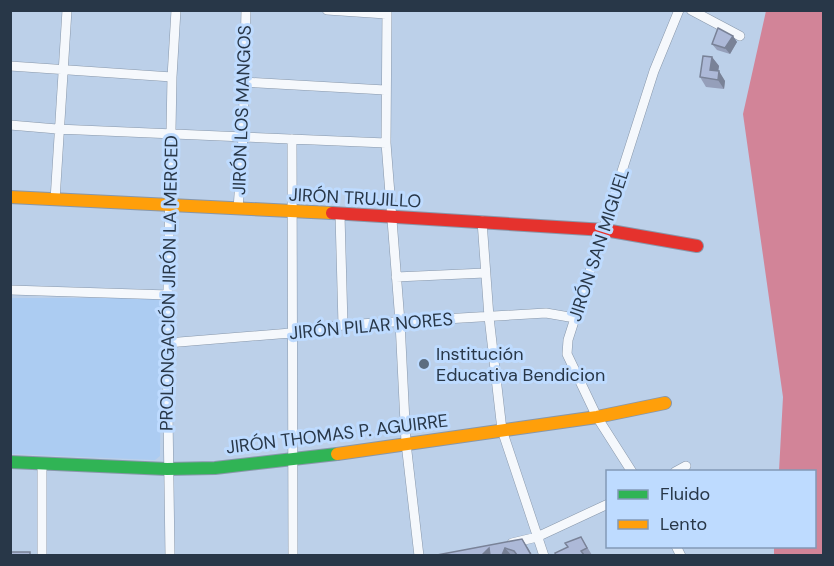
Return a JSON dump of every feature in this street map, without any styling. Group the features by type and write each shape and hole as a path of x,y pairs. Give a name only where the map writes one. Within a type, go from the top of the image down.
{"street":[{"path":"55,200 57,129 67,10"},
{"name":"PROLONGACIÓN JIRÓN LA MERCED","path":"170,555 166,469 166,343 169,295 172,77 176,10"},
{"name":"JIRÓN LOS MANGOS","path":"238,209 243,137 246,10"},
{"path":"327,10 387,12 386,143 400,322 406,444 418,555"},
{"name":"JIRÓN SAN MIGUEL","path":"631,470 597,417 567,354 575,318 654,71 679,10"},
{"path":"691,10 740,36"},
{"path":"10,66 172,77"},
{"path":"243,82 385,90"},
{"path":"10,125 386,143"},
{"path":"292,139 293,555"},
{"name":"JIRÓN TRUJILLO","path":"10,197 482,221 605,230 697,246"},
{"path":"340,215 343,325"},
{"path":"482,221 489,317 502,430 544,555"},
{"path":"396,277 485,273"},
{"path":"10,290 169,295"},
{"name":"JIRÓN PILAR NORES","path":"166,343 291,333 343,325 546,313 575,318"},
{"name":"JIRÓN THOMAS P. AGUIRRE","path":"10,462 166,469 215,468 292,460 597,417 665,403"},
{"path":"42,463 42,555"},
{"path":"677,470 686,466"},
{"path":"506,545 537,537 606,505"}],"shaded area":[{"path":"766,11 823,11 823,555 774,555 774,548 816,548 816,470 779,470 783,397 743,114"},
{"path":"11,298 158,298 162,302 160,456 155,460 11,454"}],"building":[{"path":"718,28 733,36 725,48 712,44"},
{"path":"703,56 712,57 710,70 719,71 718,80 700,77"},
{"path":"581,537 587,548 581,551 584,555 556,555 555,553 568,547 565,543"},
{"path":"522,539 531,555 517,555 514,551 505,548 502,555 490,555 489,548 482,555 437,555"},
{"path":"10,552 30,552 30,555 10,555"}],"traffic: fast":[{"path":"10,462 167,469 215,468 337,454"}],"traffic: slow":[{"path":"10,197 332,213"},
{"path":"337,454 597,417 665,403"}],"traffic: jam":[{"path":"332,213 605,230 697,246"}],"place":[{"name":"Institución Educativa Bendicion","path":"424,364"}]}
